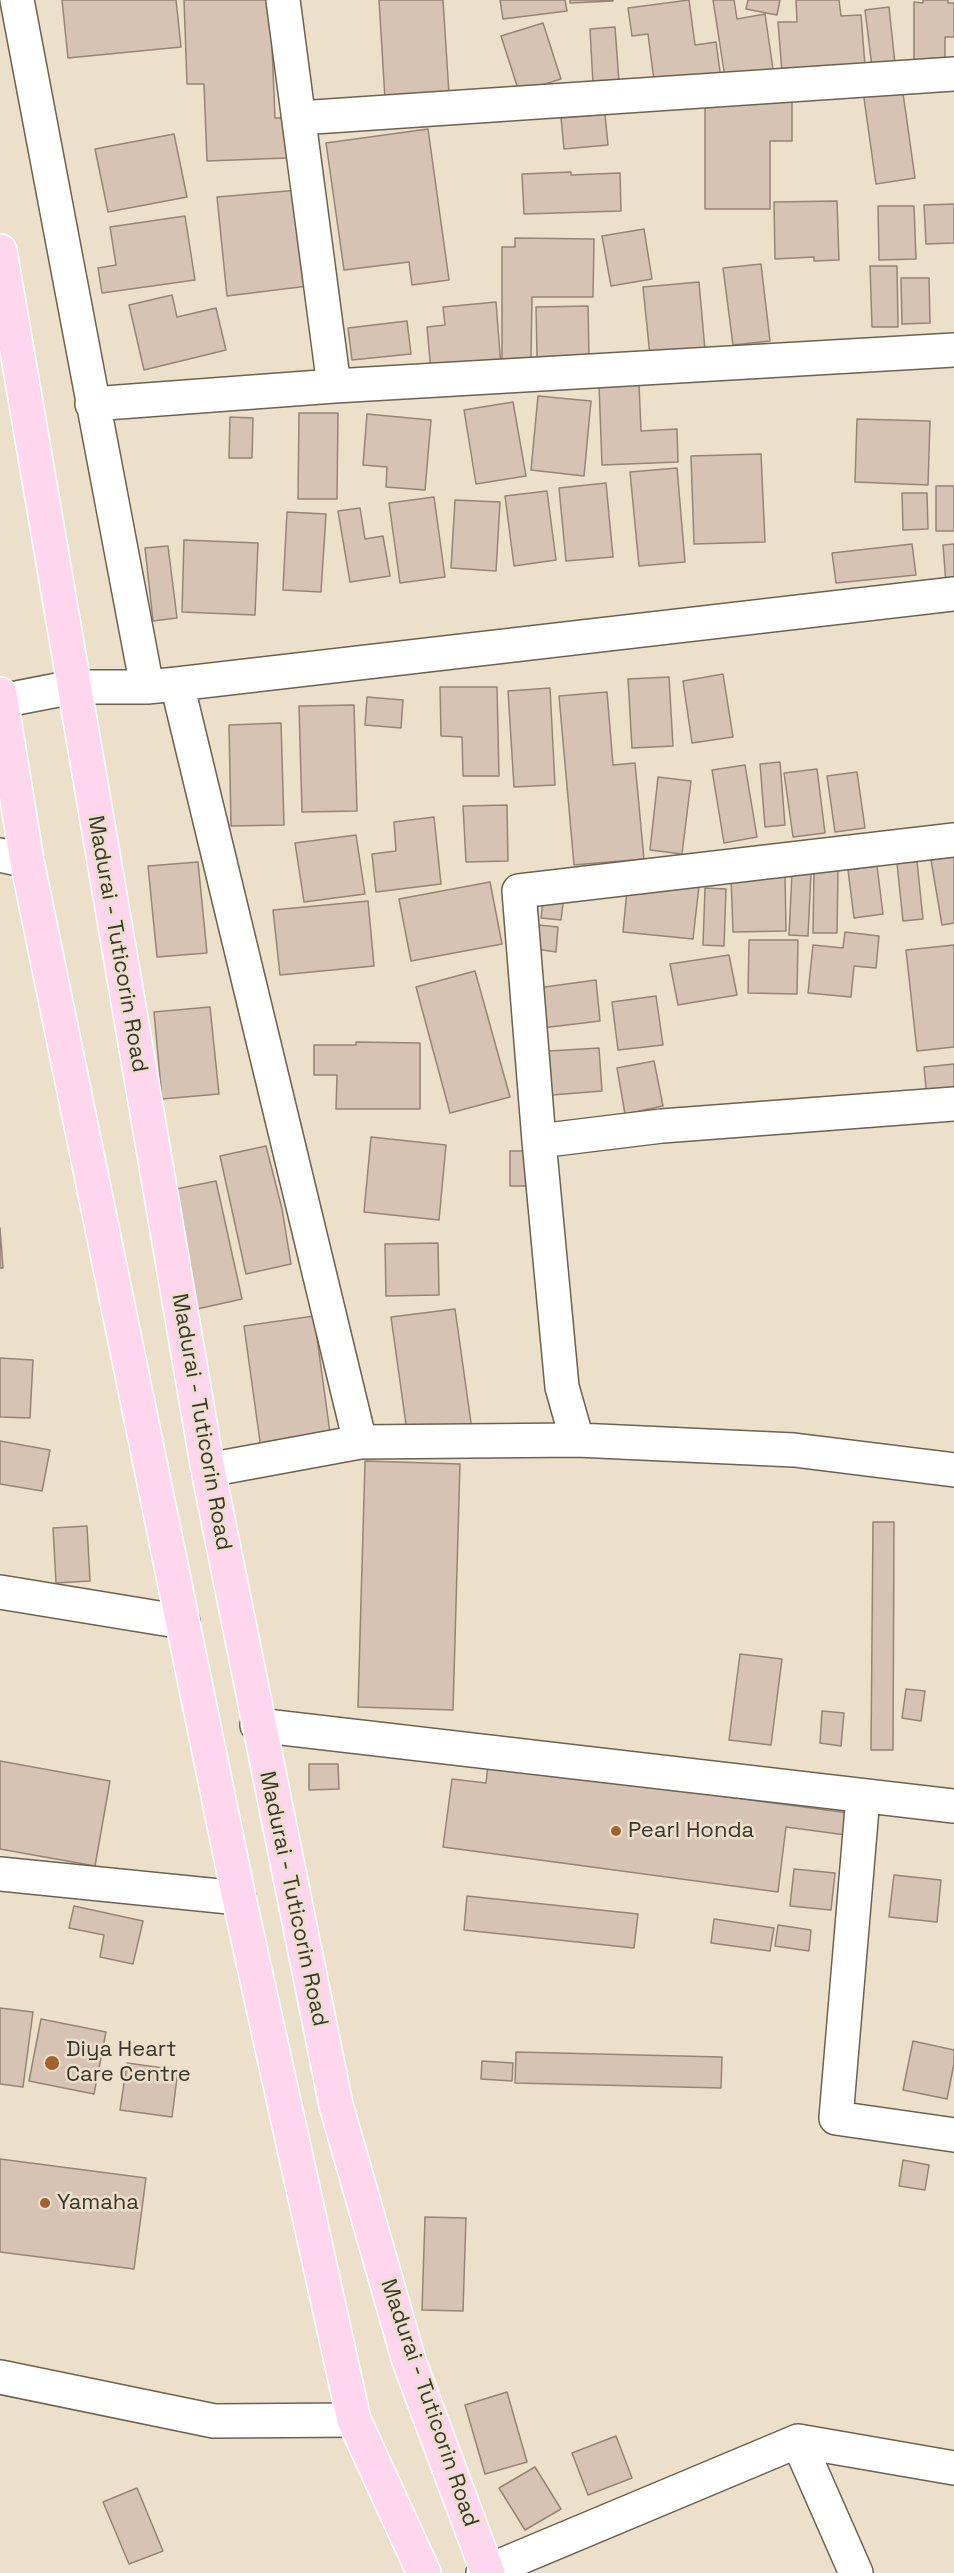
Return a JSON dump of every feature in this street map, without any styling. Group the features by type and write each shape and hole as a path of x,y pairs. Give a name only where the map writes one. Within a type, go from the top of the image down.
{"main road":[{"name":"Madurai - Tuticorin Road","path":"0,251 208,1470 257,1725 336,2105 409,2361 486,2572"},
{"path":"1,697 13,858 183,1622 239,1898 354,2420 424,2573"}],"street":[{"path":"17,0 92,404 162,685 360,1442"},
{"path":"283,0 334,387"},
{"path":"299,118 954,74"},
{"path":"92,404 334,387 954,350"},
{"path":"1,697 73,687 162,685 954,594"},
{"path":"577,1440 562,1387 519,891 954,840"},
{"path":"539,1141 662,1126 954,1104"},
{"path":"208,1470 360,1442 577,1440 794,1450 954,1470"},
{"path":"0,1592 183,1622"},
{"path":"257,1725 954,1806"},
{"path":"863,1796 836,2118 954,2135"},
{"path":"0,1874 239,1898"},
{"path":"0,2377 214,2421 354,2420"},
{"path":"798,2441 856,2573"},
{"path":"486,2572 798,2441 954,2468"}],"building":[{"path":"62,0 176,0 181,47 68,58"},
{"path":"184,0 270,0 275,118 285,118 287,158 207,161 204,84 187,84"},
{"path":"379,0 443,0 449,94 385,99"},
{"path":"500,0 565,0 567,11 503,19"},
{"path":"570,0 613,0 613,1 570,3"},
{"path":"689,0 695,45 716,42 721,79 655,88 648,34 632,36 628,8"},
{"path":"713,0 734,0 737,19 765,14 774,76 726,84"},
{"path":"748,0 780,0 777,15 746,9"},
{"path":"796,0 839,0 841,16 861,15 865,66 782,72 778,22 797,22"},
{"path":"923,0 948,0 948,3 954,3 954,37 945,37 945,64 914,64 914,2 923,3"},
{"path":"889,7 895,64 872,67 865,10"},
{"path":"543,23 561,79 519,92 501,36"},
{"path":"615,27 619,82 593,84 590,29"},
{"path":"901,79 915,178 876,184 862,84"},
{"path":"705,99 792,99 792,141 770,141 770,209 705,209"},
{"path":"605,114 608,145 564,149 561,118"},
{"path":"428,129 449,280 412,285 409,262 344,270 326,143"},
{"path":"174,134 187,197 108,212 95,149"},
{"path":"571,172 571,175 620,173 621,211 524,214 522,174"},
{"path":"299,190 308,286 227,296 217,197"},
{"path":"837,201 839,260 814,261 814,257 775,259 774,202"},
{"path":"954,204 954,243 926,244 924,205"},
{"path":"878,206 914,206 916,259 879,260"},
{"path":"185,216 195,280 102,293 98,268 116,265 110,227"},
{"path":"644,229 652,279 611,286 602,236"},
{"path":"515,238 594,239 593,297 532,297 531,358 502,359 502,247 515,247"},
{"path":"761,264 770,341 733,345 723,268"},
{"path":"870,266 897,266 898,327 872,327"},
{"path":"901,278 929,278 930,323 902,324"},
{"path":"699,282 705,350 650,356 643,287"},
{"path":"172,295 177,317 216,308 226,350 144,370 129,305"},
{"path":"496,302 501,367 431,372 427,327 445,325 443,307"},
{"path":"588,306 589,357 537,358 536,307"},
{"path":"407,321 411,354 352,360 348,328"},
{"path":"639,384 641,431 677,429 678,462 602,465 599,385"},
{"path":"538,396 591,401 584,476 531,470"},
{"path":"513,402 526,476 476,484 464,410"},
{"path":"299,413 338,413 337,499 298,499"},
{"path":"367,414 431,420 425,490 386,487 387,467 363,465"},
{"path":"230,417 253,418 252,458 229,458"},
{"path":"857,419 930,421 928,485 855,482"},
{"path":"761,454 765,542 694,544 691,456"},
{"path":"677,468 685,562 639,566 630,472"},
{"path":"606,483 613,557 566,561 559,488"},
{"path":"936,486 954,486 954,531 936,531"},
{"path":"547,491 556,560 514,566 505,496"},
{"path":"902,493 927,493 928,529 903,530"},
{"path":"434,497 445,577 400,583 389,503"},
{"path":"455,500 500,502 496,571 451,568"},
{"path":"360,508 365,539 383,536 390,576 350,582 338,511"},
{"path":"287,512 326,514 321,592 283,590"},
{"path":"184,540 258,543 255,615 182,612"},
{"path":"912,544 916,575 836,583 832,553"},
{"path":"954,544 954,584 946,584 943,545"},
{"path":"168,546 177,618 153,621 145,548"},
{"path":"723,674 733,737 692,743 683,681"},
{"path":"669,677 673,746 632,748 628,679"},
{"path":"440,687 497,687 499,776 463,776 462,737 441,736"},
{"path":"550,688 555,785 514,787 508,691"},
{"path":"607,692 613,765 635,763 644,859 574,865 559,696"},
{"path":"367,697 403,700 401,728 365,725"},
{"path":"354,705 357,811 302,812 299,706"},
{"path":"281,723 284,825 231,826 229,725"},
{"path":"780,762 785,825 765,827 760,764"},
{"path":"745,765 757,837 724,843 712,770"},
{"path":"817,769 825,833 793,837 784,773"},
{"path":"857,772 865,828 835,832 827,776"},
{"path":"658,777 691,781 682,854 650,850"},
{"path":"507,805 508,861 466,862 463,806"},
{"path":"434,817 441,884 376,892 372,854 396,851 394,822"},
{"path":"356,835 365,894 304,902 295,843"},
{"path":"916,852 923,919 903,921 896,854"},
{"path":"954,856 954,923 942,925 931,860"},
{"path":"198,862 207,953 157,957 148,866"},
{"path":"877,866 883,914 854,918 848,870"},
{"path":"814,869 838,870 837,933 813,933"},
{"path":"792,873 811,873 808,936 789,935"},
{"path":"785,874 786,931 733,932 731,876"},
{"path":"628,879 699,886 693,939 623,932"},
{"path":"490,882 502,944 411,961 399,899"},
{"path":"705,888 726,889 724,946 703,945"},
{"path":"544,893 564,896 561,920 541,918"},
{"path":"368,901 374,966 280,975 273,910"},
{"path":"539,925 558,927 556,952 536,949"},
{"path":"845,932 879,936 876,968 854,966 851,997 808,993 813,945 843,948"},
{"path":"749,940 798,940 797,994 748,993"},
{"path":"954,945 954,1047 917,1051 906,950"},
{"path":"729,955 737,995 678,1005 670,964"},
{"path":"475,971 510,1097 450,1113 416,987"},
{"path":"596,980 600,1021 542,1028 537,988"},
{"path":"656,996 663,1045 618,1050 612,1002"},
{"path":"210,1007 219,1094 162,1099 154,1012"},
{"path":"356,1042 420,1043 420,1109 336,1109 337,1075 314,1075 314,1045 356,1045"},
{"path":"599,1048 602,1091 552,1095 549,1051"},
{"path":"654,1061 663,1106 625,1114 617,1068"},
{"path":"954,1064 954,1096 927,1099 924,1067"},
{"path":"371,1137 446,1145 439,1220 364,1212"},
{"path":"266,1146 282,1209 291,1264 246,1274 220,1156"},
{"path":"510,1151 529,1151 529,1186 510,1186"},
{"path":"216,1181 242,1299 197,1309 171,1190"},
{"path":"0,1228 3,1268 0,1268"},
{"path":"438,1243 439,1295 386,1296 385,1244"},
{"path":"455,1309 472,1430 408,1439 391,1317"},
{"path":"314,1316 331,1440 261,1449 244,1326"},
{"path":"0,1358 33,1360 30,1418 0,1417"},
{"path":"0,1441 50,1450 42,1491 0,1484"},
{"path":"365,1461 460,1464 453,1710 358,1707"},
{"path":"873,1522 894,1522 893,1750 871,1750"},
{"path":"87,1526 90,1581 56,1583 53,1528"},
{"path":"740,1654 782,1659 771,1745 729,1740"},
{"path":"906,1689 925,1691 921,1721 902,1718"},
{"path":"822,1711 844,1713 841,1746 820,1743"},
{"path":"0,1761 110,1781 95,1866 0,1849"},
{"path":"309,1764 338,1764 339,1789 309,1790"},
{"name":"Pearl Honda","path":"488,1765 849,1813 846,1835 786,1827 778,1892 443,1847 452,1779 486,1783"},
{"path":"794,1869 835,1873 831,1910 790,1906"},
{"path":"894,1875 941,1880 937,1922 889,1917"},
{"path":"467,1896 638,1914 634,1948 464,1930"},
{"path":"74,1906 143,1921 133,1964 100,1957 104,1935 69,1928"},
{"path":"714,1919 774,1928 770,1951 711,1943"},
{"path":"778,1925 811,1930 809,1951 775,1946"},
{"path":"0,2008 33,2012 23,2087 0,2084"},
{"path":"41,2019 106,2032 94,2094 29,2081"},
{"path":"913,2041 954,2050 954,2064 947,2099 903,2090"},
{"path":"516,2052 722,2057 721,2088 515,2083"},
{"path":"482,2061 513,2063 512,2081 481,2079"},
{"path":"127,2063 178,2070 172,2117 120,2110"},
{"path":"0,2159 146,2178 134,2269 0,2252"},
{"path":"903,2160 929,2165 925,2190 899,2186"},
{"path":"425,2217 466,2218 463,2311 422,2310"},
{"path":"507,2392 527,2462 485,2474 465,2405"},
{"path":"616,2436 632,2478 588,2495 572,2453"},
{"path":"535,2467 561,2509 525,2530 499,2488"},
{"path":"137,2488 163,2551 129,2564 103,2502"}],"place":[{"name":"Pearl Honda","path":"616,1831"},
{"name":"Diya Heart Care Centre","path":"52,2063"},
{"name":"Yamaha","path":"45,2203"}]}
